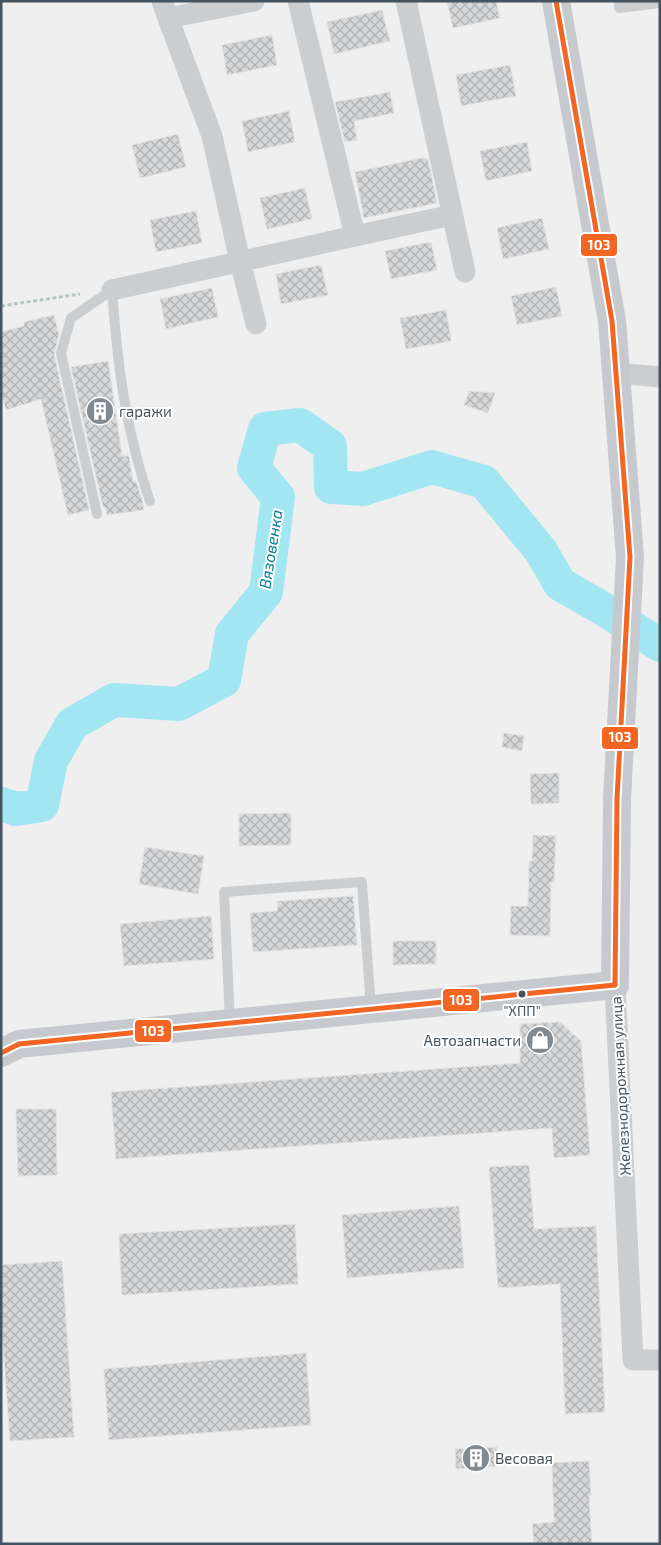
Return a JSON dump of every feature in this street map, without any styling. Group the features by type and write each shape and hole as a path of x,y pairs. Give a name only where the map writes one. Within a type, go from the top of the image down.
{"main road":[{"path":"556,1 612,321 630,557 617,799 615,985"},
{"name":"Железнодорожная улица","path":"1,1053 19,1044 615,985"}],"street":[{"path":"254,1 165,10 212,136 256,324"},
{"path":"298,1 354,236"},
{"path":"406,1 465,272"},
{"path":"112,290 452,215"},
{"path":"616,373 660,376"},
{"name":"Железнодорожная улица","path":"615,985 633,1360 660,1360"}],"lane":[{"path":"619,1 619,8 660,3"},
{"path":"112,290 116,346 126,410 150,502"},
{"path":"96,514 61,353 71,318 112,290"},
{"path":"230,1024 224,892 362,882 371,1010"}],"path":[{"path":"1,306 112,290"}],"building":[{"path":"447,1 496,1 500,18 453,28"},
{"path":"382,10 390,41 334,54 327,22"},
{"path":"272,35 277,65 227,75 222,45"},
{"path":"510,65 516,96 461,106 456,75"},
{"path":"390,92 394,113 354,121 357,140 345,142 335,102"},
{"path":"289,111 295,142 248,152 242,121"},
{"path":"178,134 186,167 140,178 132,145"},
{"path":"527,142 532,171 486,181 480,151"},
{"path":"422,158 428,159 437,203 364,218 355,172"},
{"path":"305,188 312,219 267,229 260,198"},
{"path":"196,211 202,243 156,252 150,220"},
{"path":"542,218 549,249 503,259 497,228"},
{"path":"431,242 437,270 391,279 385,251"},
{"path":"321,265 328,295 281,304 276,274"},
{"path":"556,287 562,316 517,325 511,296"},
{"path":"212,288 218,317 166,329 160,299"},
{"path":"446,310 451,341 406,349 400,318"},
{"path":"54,315 59,335 54,354 89,510 68,515 41,399 6,410 1,394 1,332 24,326 24,322"},
{"name":"гаражи","path":"108,361 122,456 129,456 133,482 136,481 144,510 107,515 105,507 103,507 71,367"},
{"path":"469,391 495,393 488,413 464,405"},
{"path":"504,733 524,736 522,751 502,747"},
{"path":"559,773 559,803 531,804 530,774"},
{"path":"291,813 291,845 239,846 239,814"},
{"path":"533,835 556,836 554,882 551,882 550,936 510,935 511,906 528,906 529,861 532,861"},
{"path":"145,847 204,856 198,894 139,884"},
{"path":"353,896 357,945 253,952 250,913 277,911 278,901"},
{"path":"211,916 214,959 124,966 120,924"},
{"path":"393,941 436,941 436,964 393,965"},
{"path":"560,1022 581,1041 590,1155 554,1158 552,1128 116,1159 111,1092 520,1063 520,1024"},
{"path":"16,1109 56,1109 57,1175 18,1176"},
{"path":"529,1165 534,1229 596,1226 605,1412 565,1414 560,1284 498,1288 489,1167"},
{"path":"459,1206 464,1268 347,1278 342,1215"},
{"path":"295,1224 298,1284 122,1295 119,1234"},
{"path":"62,1261 74,1437 10,1441 1,1317 1,1265"},
{"path":"306,1353 311,1425 109,1440 104,1369"},
{"name":"Весовая","path":"497,1447 498,1466 456,1469 455,1449"},
{"path":"589,1461 592,1544 534,1544 532,1524 554,1522 552,1463"}],"waterway":[{"name":"Вязовенка","path":"1,804 16,809 42,805 51,761 72,724 114,700 179,704 224,680 232,634 266,592 278,497 254,468 265,429 300,425 330,446 331,487 363,489 432,467 484,482 541,551 560,584 660,645"}],"transit line":[{"name":"103","path":"556,1 612,321 630,557 617,799 615,985"},
{"name":"103","path":"1,1053 19,1044 615,985"}],"place":[{"name":"гаражи","path":"100,411"},
{"name":"\"ХПП\"","path":"522,994"},
{"name":"Автозапчасти","path":"540,1040"},
{"name":"Весовая","path":"476,1458"}]}
